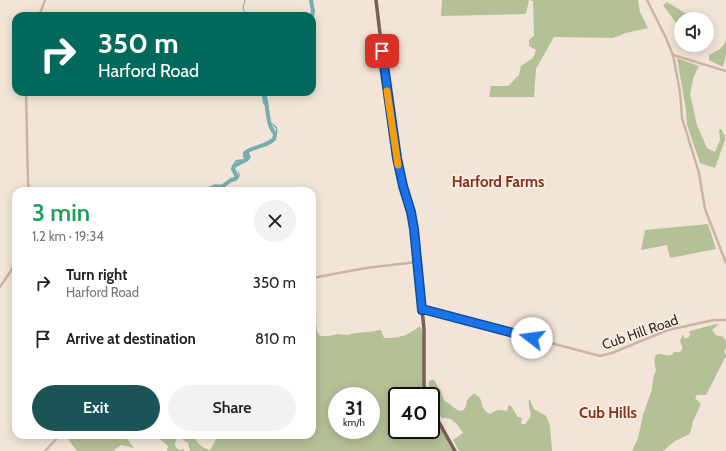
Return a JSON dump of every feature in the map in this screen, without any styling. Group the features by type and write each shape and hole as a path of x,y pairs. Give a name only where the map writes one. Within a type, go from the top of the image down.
{"main road":[{"path":"376,0 397,156 411,212 418,262 424,339 424,387"},
{"path":"440,424 455,451"}],"street":[{"path":"40,12 45,0"},
{"path":"647,0 673,55 680,92 682,118 699,173 705,210 726,263"},
{"path":"673,55 726,72"},
{"path":"26,96 29,187"},
{"path":"316,277 374,267 418,262"},
{"path":"0,287 12,269"},
{"name":"Cub Hill Road","path":"422,310 600,356 612,353 665,331 714,320 726,320"},
{"path":"45,451 56,439"}],"green space":[{"path":"442,0 529,0 526,14 441,16"},
{"path":"529,0 638,0 640,12 648,28 626,33 613,38 554,37 536,69 534,97 489,97 491,86 508,86 519,75 521,66 533,58 536,50 529,46 529,40 534,36 533,1"},
{"path":"667,2 684,12 674,12 674,20 663,5"},
{"path":"726,40 726,54 723,67 709,60 709,55 721,48"},
{"path":"677,58 699,66 694,76 690,94 697,125 707,148 715,152 720,140 719,129 721,129 725,136 715,168 700,163 687,125 686,110"},
{"path":"708,224 716,249 670,258 667,245 641,250 645,230"},
{"path":"316,319 317,332 320,336 337,334 347,335 381,330 384,338 395,338 403,336 420,326 420,328 421,327 423,336 425,387 388,387 388,439 440,439 440,427 454,451 190,451 188,443 183,440 196,439 200,445 210,450 216,439 316,439"},
{"path":"719,324 712,330 717,336 722,336 726,341 726,348 724,352 726,356 706,395 697,395 695,398 701,404 693,421 690,434 675,441 663,451 632,451 638,438 643,415 652,389 653,378 656,370 654,359 656,355 672,355 674,352 681,351 682,346 680,341 683,334 684,338 688,338 690,335 689,331"},
{"path":"434,380 438,387 429,387 429,381"},
{"path":"440,389 444,400 460,411 466,407 467,400 474,393 480,398 484,409 490,414 498,410 506,411 509,405 518,417 522,418 522,424 525,424 531,415 529,404 530,400 534,409 546,416 550,425 552,451 459,451 453,440 463,433 450,419 441,417"},
{"path":"68,439 127,439 134,448 121,445 114,450 115,451 77,451"},
{"path":"160,439 177,439 175,446 179,450 184,449 184,451 167,451 168,446"}],"water":[{"path":"262,96 263,96 269,111 269,120 268,111 263,103"},
{"path":"269,120 277,127 276,137 272,143 263,147 250,149 248,151 251,157 249,160 236,162 233,168 235,161 244,159 248,149 269,144 275,136 276,129"},
{"path":"233,168 239,172 240,175 238,178 238,172"},
{"path":"232,178 225,187 210,187 214,184 223,186"}],"waterway":[{"path":"244,12 243,8 245,0"},
{"path":"311,0 313,12"},
{"path":"218,187 223,186 237,177 233,169 234,166 247,159 245,153 267,144 274,139 275,134 269,122 265,96"}],"slow traffic":[{"path":"387,91 398,165"}],"district":[{"name":"Harford Farms","path":"498,182"},
{"name":"Cub Hills","path":"608,413"}],"route":[{"path":"382,51 397,158 414,229 422,310 532,338"}]}
